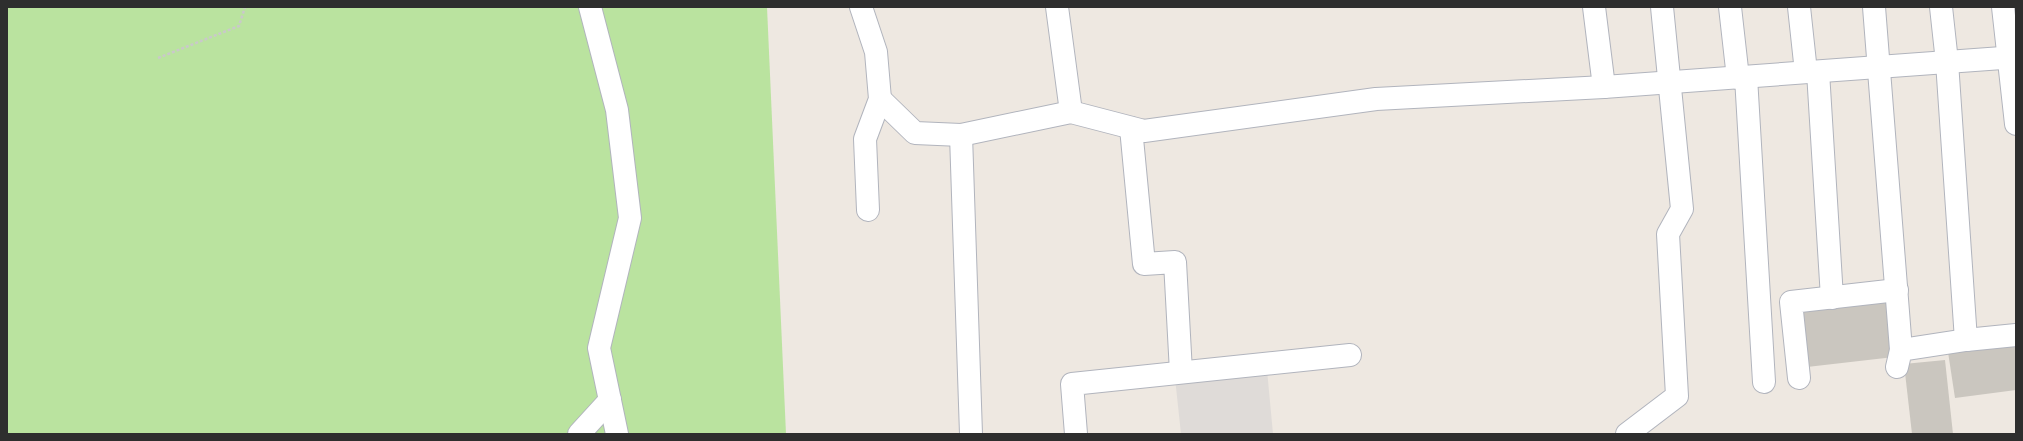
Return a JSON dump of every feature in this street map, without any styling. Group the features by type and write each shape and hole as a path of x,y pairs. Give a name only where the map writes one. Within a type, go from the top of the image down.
{"street":[{"path":"590,7 617,110 630,218 598,348 617,434"},
{"path":"861,7 876,52 880,99 865,139 868,210"},
{"path":"1057,7 1071,112"},
{"path":"1594,7 1604,87"},
{"path":"1626,434 1677,396 1668,234 1682,209 1662,7"},
{"path":"1730,7 1742,77 1764,382"},
{"path":"1799,7 1812,72 1832,298"},
{"path":"1874,7 1897,290 1899,358 1966,340 2016,335"},
{"path":"1941,7 1947,62 1966,340"},
{"path":"2003,7 2012,57 2016,124"},
{"path":"880,99 915,133 960,136 1071,112 1138,129 1376,99 1670,83 2012,57"},
{"path":"1138,129 1144,264 1175,262 1181,372"},
{"path":"960,136 971,434"},
{"path":"1799,378 1791,302 1897,290"},
{"path":"1076,434 1072,384 1350,355"},
{"path":"579,434 610,400"}],"path":[{"path":"158,58 240,26 245,7"}],"green space":[{"path":"7,7 767,7 786,434 7,434"}],"shaded area":[{"path":"1267,370 1273,434 1181,434 1175,378"}],"building":[{"path":"1887,298 1894,357 1807,367 1800,308"},
{"path":"2016,343 2016,390 1955,398 1948,352"},
{"path":"1945,360 1953,434 1912,434 1904,364"}]}
